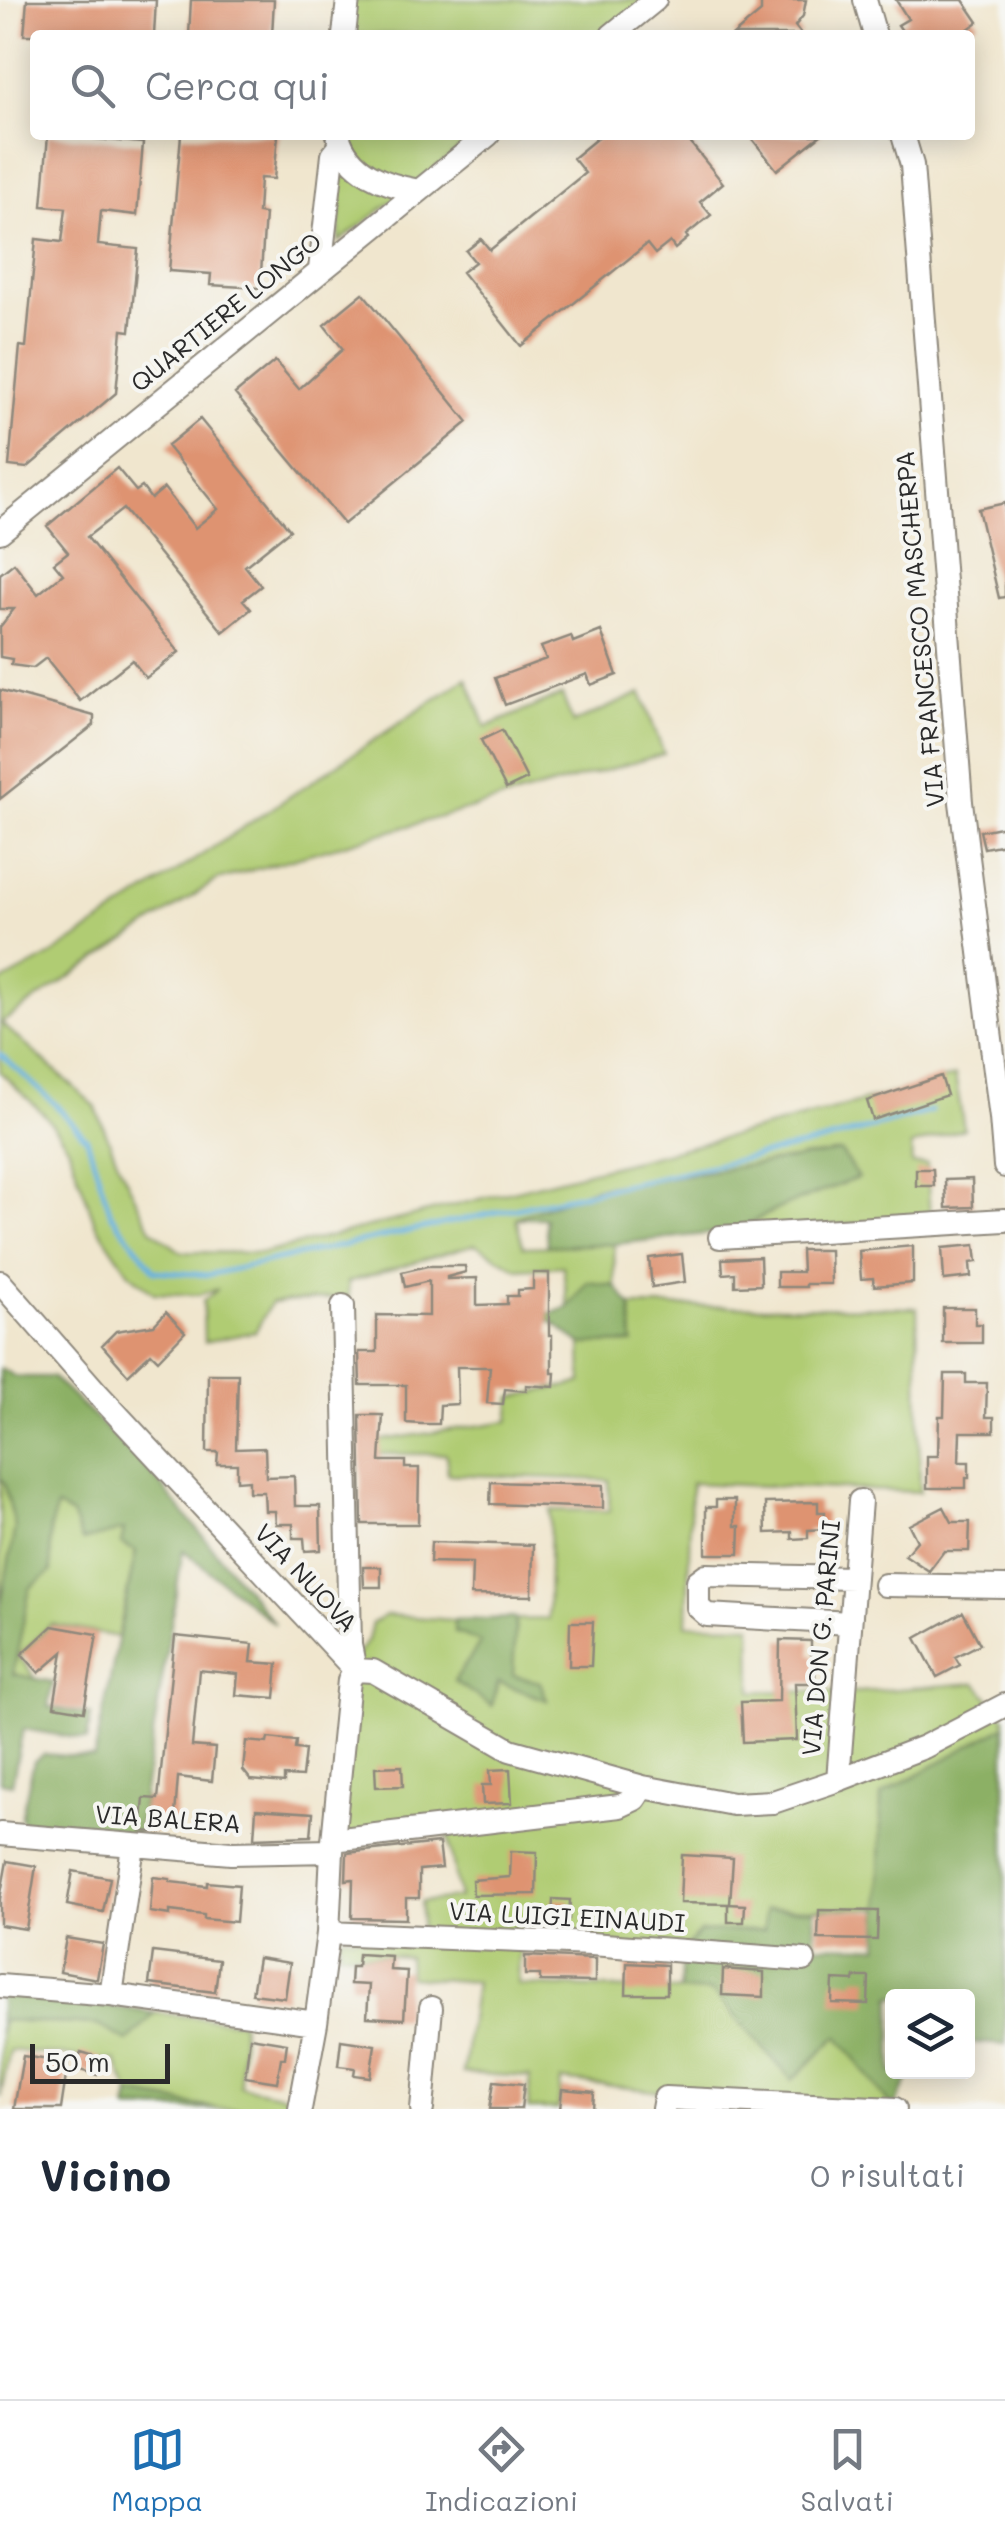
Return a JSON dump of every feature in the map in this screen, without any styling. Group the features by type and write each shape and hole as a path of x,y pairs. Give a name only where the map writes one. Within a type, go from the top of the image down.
{"street":[{"path":"345,30 348,0"},
{"path":"618,30 655,0"},
{"path":"865,0 874,30"},
{"path":"339,140 351,160 366,173 382,182 419,190"},
{"path":"320,270 333,155 339,140"},
{"name":"QUARTIERE LONGO","path":"0,532 482,140"},
{"name":"VIA FRANCESCO MASCHERPA","path":"904,140 912,165 961,802 1003,1118 1005,1166"},
{"path":"720,1237 1005,1220"},
{"name":"VIA NUOVA","path":"0,1282 111,1408 355,1670 349,1680 332,1845 328,1933 300,2109"},
{"path":"343,1306 350,1644 355,1670 373,1670 510,1750 643,1787 733,1804 774,1802 838,1780 924,1747 1005,1705"},
{"name":"VIA DON G. PARINI","path":"838,1780 860,1501"},
{"path":"850,1624 707,1614 698,1606 698,1581 706,1575 854,1578"},
{"path":"885,1586 1005,1586"},
{"name":"VIA BALERA","path":"0,1834 231,1853 332,1845 620,1806 635,1798 643,1787"},
{"path":"111,1995 133,1846"},
{"name":"VIA LUIGI EINAUDI","path":"328,1933 591,1944 804,1960"},
{"path":"0,1986 111,1995 316,2023"},
{"path":"422,2109 432,2008"},
{"path":"664,2109 665,2098 895,2109"}],"green space":[{"path":"347,0 656,0 617,30 346,30"},
{"path":"343,140 472,140 339,242"},
{"path":"467,678 486,727 562,695 573,723 641,693 664,754 217,880 1,1023 95,1106 151,1229 181,1252 264,1253 772,1126 955,1076 964,1129 911,1146 912,1164 927,1164 930,1220 734,1231 784,1206 857,1178 841,1152 594,1188 516,1218 523,1247 614,1244 615,1286 588,1282 568,1308 563,1266 518,1269 475,1244 348,1282 349,1297 271,1303 255,1332 204,1342 203,1301 218,1289 198,1295 154,1293 129,1273 95,1223 68,1146 45,1115 0,1072 0,983 52,955"},
{"path":"841,1152 858,1178 784,1206 733,1231 614,1244 547,1246 545,1218 516,1218 594,1188"},
{"path":"588,1282 615,1286 631,1306 633,1343 581,1344 551,1321 536,1318 568,1308"},
{"path":"631,1306 917,1308 920,1492 691,1483 687,1624 751,1625 752,1691 860,1692 976,1683 1005,1717 1005,1726 881,1795 881,1908 766,1909 765,1930 700,1932 682,1951 520,1941 518,1985 713,1992 792,2080 838,2035 893,2108 748,2102 561,2080 558,2109 528,2109 530,2077 463,2073 475,1982 409,1977 408,1957 339,1952 340,1936 421,1938 421,1902 459,1898 447,1829 336,1842 351,1662 368,1640 372,1623 387,1615 453,1620 548,1619 550,1510 609,1511 609,1480 448,1474 446,1454 364,1454 363,1443 509,1421 512,1397 582,1383 581,1344 633,1343"},
{"path":"0,1368 16,1377 52,1377 146,1467 275,1624 183,1550 136,1840 26,1827 21,1818 34,1761 44,1754 94,1758 136,1551 121,1544 124,1530 82,1541 72,1515 57,1507 50,1527 51,1572 30,1588 13,1674 53,1682 48,1707 91,1715 87,1740 23,1729 12,1784 0,1782 0,1610 15,1527 0,1478"},
{"path":"0,1478 16,1527 1,1603"},
{"path":"56,1506 72,1515 124,1530 136,1551 118,1637 51,1624 19,1656 36,1679 12,1675 30,1588 51,1572 50,1527"},
{"path":"516,1618 513,1675 540,1682 547,1700 498,1682 492,1706 454,1681 481,1642 455,1632 453,1620"},
{"path":"1005,1726 1005,2045 975,2043 975,1989 885,1989 885,2079 909,2079 893,2109 838,2036 792,2080 713,1992 680,1991 682,1951 700,1932 764,1930 765,1909 814,1909 815,1945 879,1946 881,1795"},
{"path":"0,1991 155,2013 128,2041 97,2025 3,2020 0,2033"},
{"path":"155,2013 242,2022 240,2086 294,2097 292,2109 217,2109 130,2094 116,2061 10,2050 0,2098 3,2020 97,2025 128,2041"},
{"path":"130,2094 217,2109 127,2109"}],"building":[{"path":"27,0 156,0 154,30 30,30 30,35 24,35"},
{"path":"191,0 274,0 272,30 189,30"},
{"path":"761,0 806,0 803,16 795,26 798,30 739,30 761,12"},
{"path":"896,0 963,0 978,22 967,30 902,30 898,25 908,19"},
{"path":"48,140 143,143 137,215 101,211 98,245 138,249 130,331 122,330 116,393 27,468 9,466 20,346 26,347 36,239 62,242 66,208 42,206"},
{"path":"181,140 278,140 274,179 260,178 258,213 265,214 260,288 210,285 211,274 169,271"},
{"path":"595,140 688,140 723,183 700,202 711,215 675,249 670,242 655,254 647,244 521,346 462,272 475,262 466,251 481,239 490,250 585,173 573,158"},
{"path":"753,140 815,140 777,170"},
{"path":"363,293 468,422 344,524 235,394 275,361 299,389 343,349 324,325"},
{"path":"200,419 290,530 245,566 261,586 243,600 251,609 223,632 123,509 87,537 179,652 146,678 132,660 80,701 46,658 33,668 11,665 12,659 0,657 0,627 14,609 0,609 0,574 14,563 38,594 63,574 54,563 68,552 47,526 117,468 136,491 142,487 151,499 164,488 195,528 218,509 167,446"},
{"path":"1005,503 1005,597 999,598 978,509"},
{"path":"601,631 617,675 591,685 587,674 505,705 495,678 546,659 541,647 571,636 573,642"},
{"path":"0,690 94,716 94,725 0,799"},
{"path":"502,730 527,779 506,789 481,740"},
{"path":"1005,826 1005,844 984,848 980,831"},
{"path":"941,1076 947,1095 873,1120 867,1101"},
{"path":"916,1169 933,1169 934,1186 916,1186"},
{"path":"972,1179 973,1207 946,1208 945,1180"},
{"path":"975,1245 977,1262 970,1263 971,1277 944,1280 942,1248"},
{"path":"913,1246 913,1283 874,1286 873,1278 861,1279 859,1251"},
{"path":"801,1250 830,1250 831,1284 777,1287 777,1272 802,1272"},
{"path":"682,1254 685,1282 652,1287 649,1258"},
{"path":"760,1257 761,1285 735,1286 735,1273 723,1274 722,1259"},
{"path":"427,1266 465,1266 466,1272 447,1279 477,1278 477,1305 507,1304 507,1296 533,1289 533,1273 549,1273 554,1387 526,1385 526,1391 505,1389 503,1404 487,1403 490,1367 457,1367 458,1404 440,1405 439,1424 422,1424 406,1423 406,1385 360,1385 359,1352 377,1352 377,1315 429,1316 429,1281 405,1287 402,1272"},
{"path":"943,1308 975,1308 975,1324 982,1324 982,1343 943,1343"},
{"path":"166,1312 185,1332 158,1360 151,1353 128,1375 102,1345 116,1331 154,1325"},
{"path":"208,1374 238,1374 236,1449 265,1448 266,1477 294,1476 295,1506 320,1506 321,1550 305,1551 304,1538 293,1538 293,1524 276,1524 275,1511 265,1511 264,1492 249,1492 249,1480 237,1481 237,1464 217,1464 218,1452 207,1452"},
{"path":"945,1374 966,1374 966,1383 987,1383 986,1417 994,1417 994,1432 960,1432 959,1462 969,1462 966,1488 927,1488 927,1456 938,1456"},
{"path":"360,1415 383,1415 380,1461 405,1461 405,1468 419,1468 418,1524 362,1524"},
{"path":"491,1482 603,1485 603,1508 490,1504"},
{"path":"716,1500 735,1500 735,1526 740,1526 739,1554 706,1554 706,1507 716,1507"},
{"path":"818,1502 818,1512 825,1512 825,1529 808,1530 808,1538 792,1539 792,1532 766,1533 765,1503"},
{"path":"944,1507 952,1522 970,1522 969,1551 944,1551 929,1571 905,1555 917,1541 909,1525"},
{"path":"431,1542 533,1545 532,1596 471,1595 472,1563 430,1562"},
{"path":"363,1567 381,1567 381,1587 364,1587"},
{"path":"963,1612 980,1644 955,1657 960,1665 937,1677 916,1638"},
{"path":"570,1622 593,1622 591,1666 569,1666"},
{"path":"52,1626 97,1634 84,1711 54,1706 63,1652 39,1673 22,1654"},
{"path":"175,1636 253,1644 251,1662 278,1664 275,1698 236,1695 238,1674 199,1670 192,1746 215,1748 212,1781 178,1777 174,1828 158,1826 157,1832 141,1831 144,1798 158,1799"},
{"path":"780,1640 811,1641 811,1654 815,1655 815,1683 795,1683 797,1740 743,1742 741,1702 779,1701"},
{"path":"268,1738 296,1741 295,1749 305,1750 302,1777 284,1776 284,1783 251,1780 243,1770 246,1741 267,1743"},
{"path":"402,1766 403,1786 376,1787 375,1767"},
{"path":"510,1769 512,1803 483,1804 482,1785 491,1785 490,1770"},
{"path":"256,1809 313,1813 311,1836 254,1838"},
{"path":"439,1843 442,1868 419,1870 419,1898 406,1898 406,1919 352,1918 353,1879 346,1880 347,1853"},
{"path":"511,1851 537,1852 536,1894 473,1895 472,1880 510,1877"},
{"path":"682,1855 733,1858 730,1904 680,1903"},
{"path":"7,1861 36,1866 26,1929 0,1925"},
{"path":"73,1871 110,1878 103,1912 67,1905"},
{"path":"153,1877 207,1886 207,1882 239,1885 236,1922 170,1911 170,1915 150,1912"},
{"path":"553,1899 570,1900 569,1919 552,1919"},
{"path":"728,1904 745,1905 744,1922 728,1922"},
{"path":"819,1910 878,1911 877,1940 818,1939"},
{"path":"66,1938 103,1944 97,1979 60,1972"},
{"path":"153,1952 219,1960 215,1992 149,1984"},
{"path":"358,1954 391,1956 390,1970 407,1971 404,2019 367,2017 369,1985 350,1984 351,1967 357,1967"},
{"path":"525,1956 595,1959 595,1982 540,1981 540,1975 525,1975"},
{"path":"258,1958 290,1963 285,1998 252,1994"},
{"path":"627,1963 667,1965 667,1994 626,1994"},
{"path":"723,1969 764,1972 764,1997 722,1995"},
{"path":"855,1977 869,1977 868,2004 832,2003 833,1980 854,1981"},
{"path":"250,2037 287,2043 277,2082 245,2077"},
{"path":"341,2040 375,2045 370,2077 354,2075 355,2068 338,2066"},
{"path":"81,2052 102,2058 97,2075 76,2069"},
{"path":"23,2056 68,2063 61,2109 14,2109"},
{"path":"494,2081 524,2084 521,2109 490,2109"},
{"path":"562,2089 594,2092 593,2109 560,2109"}],"waterway":[{"path":"0,1054 87,1139 111,1214 155,1271 207,1275 821,1142 931,1111"}]}
